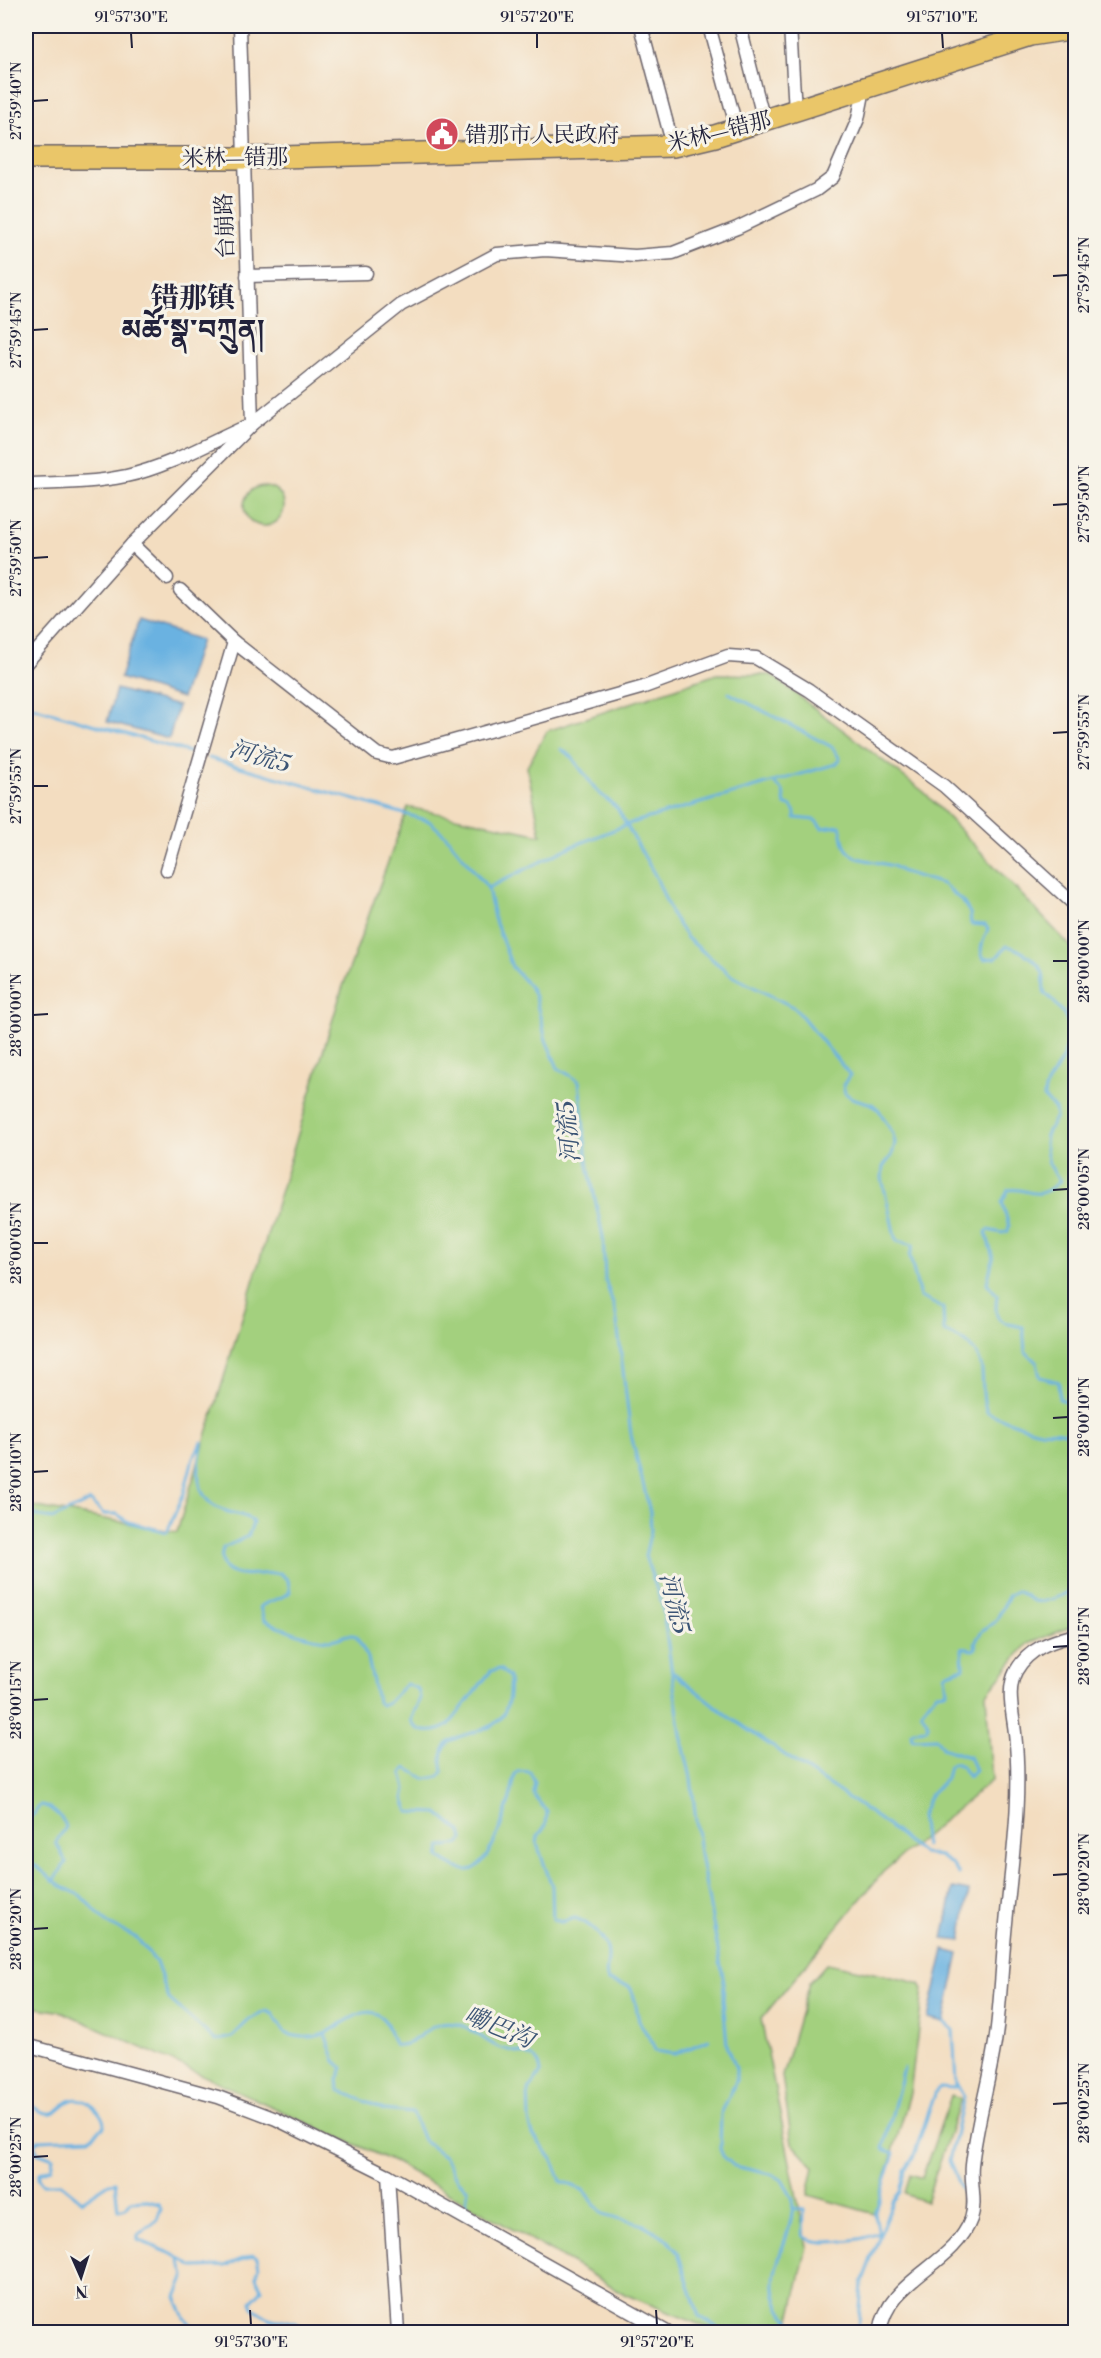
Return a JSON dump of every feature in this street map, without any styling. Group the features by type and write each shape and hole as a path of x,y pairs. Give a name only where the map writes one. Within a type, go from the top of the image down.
{"highway":[{"name":"米林—错那","path":"26,158 243,158 673,146 764,121 1030,35 1076,28"}],"street":[{"name":"台崩路","path":"240,26 252,424"},
{"path":"641,26 673,146"},
{"path":"709,26 737,129"},
{"path":"740,26 764,121"},
{"path":"790,26 795,111"},
{"path":"26,663 132,544 252,424 401,305 497,254 545,250 634,256 674,253 737,228 816,190 833,177 858,119 864,89"},
{"path":"247,276 366,273"},
{"path":"26,484 90,482 127,476 252,424"},
{"path":"132,544 167,578"},
{"path":"180,590 234,642 377,754 393,758 644,687 728,656 756,658 809,690 944,786 1076,906"},
{"path":"167,870 234,642"},
{"path":"880,2332 885,2314 894,2301 908,2285 952,2250 964,2234 972,2216 971,2168 996,2036 1016,1822 1017,1760 1011,1682 1026,1658 1036,1648 1052,1640 1076,1635"},
{"path":"26,2045 246,2107 388,2175 667,2332"},
{"path":"388,2175 398,2332"}],"green space":[{"path":"264,486 272,487 278,492 283,498 283,514 278,520 272,525 264,526 256,525 250,520 245,514 244,506 245,498 250,492 256,487"},
{"path":"717,674 771,675 924,792 1076,952 1075,1625 1027,1644 986,1695 992,1780 883,1872 761,2019 807,2247 787,2332 718,2332 629,2296 396,2163 63,2012 26,2006 26,1505 177,1532 342,989 408,807 541,835 527,767 547,731"},
{"path":"827,1963 910,1981 920,1984 923,1989 910,2093 875,2214 808,2195 814,2167 792,2143 782,2076 809,1983"},
{"path":"951,2096 961,2099 926,2202 905,2194 910,2174 922,2178"}],"water":[{"path":"139,620 201,640 182,698 120,678"},
{"path":"116,689 178,706 169,739 107,722"},
{"path":"953,1888 969,1891 961,1941 943,1939"},
{"path":"944,1950 959,1954 944,2022 928,2018"}],"waterway":[{"path":"488,888 568,848 631,823 836,764 840,759 832,747 729,693"},
{"name":"河流5","path":"26,705 192,753"},
{"path":"561,749 571,756 597,791 617,808 656,877 672,915 687,938 732,976 795,1008 850,1075 843,1085 845,1093 852,1098 872,1104 879,1110 893,1134 895,1143 892,1155 883,1167 882,1178 895,1237 897,1241 913,1245 910,1256 920,1297 943,1308 944,1331 969,1345 976,1353 982,1369 983,1395 987,1412 1029,1428 1063,1432 1076,1438"},
{"name":"河流5","path":"209,758 429,821 446,836 488,888 494,918 512,967 531,988 546,1040 558,1068 579,1081 587,1160 603,1237 605,1279 616,1314 631,1435 650,1512 651,1530 645,1556 662,1604 681,1735 691,1778 700,1854 724,1982 723,1999 727,2045 736,2068 736,2081 721,2114 720,2149 723,2156 734,2166 770,2174 782,2180 793,2199 791,2219 776,2268 774,2283 776,2299 785,2315 801,2332"},
{"path":"774,783 783,791 785,805 791,806 795,812 795,818 815,820 822,828 840,826 845,847 857,858 893,866 903,872 943,884 963,902 970,913 971,924 985,925 988,929 981,947 984,959 996,958 1007,946 1028,956 1041,968 1044,975 1045,993 1068,1022 1070,1030 1066,1049 1044,1094 1044,1098 1055,1109 1056,1116 1046,1135 1045,1144 1049,1164 1060,1181 1044,1192 1008,1190 1002,1202 1009,1226 1008,1231 1002,1233 988,1230 986,1232 993,1258 987,1283 997,1295 996,1310 999,1319 1008,1324 1023,1327 1025,1351 1037,1363 1040,1377 1059,1382 1059,1399 1066,1401 1076,1398"},
{"path":"1067,1433 1076,1425"},
{"path":"202,1442 199,1480 203,1493 217,1508 243,1516 253,1523 248,1536 223,1548 222,1560 225,1568 231,1572 250,1575 280,1573 288,1580 290,1592 260,1607 264,1620 312,1638 333,1640 349,1635 356,1636 368,1658 377,1701 381,1705 387,1704 406,1684 418,1689 420,1698 411,1720 417,1728 422,1730 432,1731 448,1726 491,1671 500,1669 509,1677 508,1703 500,1719 488,1728 460,1736 449,1742 443,1753 443,1772 438,1777 426,1779 406,1768 402,1773 406,1789 404,1799 409,1812 438,1813 461,1832 463,1839 458,1844 441,1847 439,1857 464,1870 473,1869 481,1863 495,1841 501,1826 515,1774 519,1771 530,1772 535,1783 534,1796 547,1811 546,1825 538,1836 537,1844 552,1886 553,1919 561,1922 575,1918 598,1933 607,1951 608,1981 629,1986 632,1990 639,2020 655,2051 675,2054 709,2040"},
{"path":"26,1513 52,1519 90,1501 104,1514 117,1514 128,1522 167,1532 184,1493 193,1458 201,1444"},
{"path":"1076,1547 1071,1555 1076,1556"},
{"path":"925,1846 921,1816 931,1793 946,1779 949,1766 954,1763 961,1766 969,1777 975,1770 969,1757 942,1748 936,1738 912,1739 911,1733 915,1730 927,1729 929,1725 921,1712 936,1693 947,1692 945,1674 963,1668 962,1648 973,1650 976,1648 975,1642 983,1630 996,1621 1009,1595 1017,1591 1039,1602 1063,1595 1076,1586"},
{"path":"674,1673 729,1717 879,1819 923,1854 940,1856 959,1874"},
{"path":"26,1817 34,1814 40,1805 48,1807 65,1823 66,1827 56,1842 66,1862 54,1881"},
{"name":"嘞巴沟","path":"26,1858 61,1886 80,1895 107,1923 137,1938 156,1962 169,1999 216,2041 232,2037 249,2020 266,2011 273,2014 285,2033 306,2037 321,2035 353,2017 368,2012 375,2013 384,2020 395,2045 408,2043 435,2026 449,2023 464,2026 496,2046 532,2057 540,2066 541,2073 528,2090 529,2120 533,2135 552,2159 561,2181 583,2190 603,2214 644,2225 667,2239 678,2253 699,2316 725,2332"},
{"path":"944,2022 953,2030 956,2083 964,2097 949,2161 963,2194"},
{"path":"325,2034 335,2061 343,2068 338,2079 339,2090 384,2110 412,2113 423,2140 445,2157 457,2180 468,2189 465,2209"},
{"path":"879,2235 875,2214 894,2153 883,2149 904,2068"},
{"path":"855,2332 859,2322 862,2283 892,2202 900,2192 905,2170 913,2158 936,2091 940,2087 954,2088 956,2083"},
{"path":"26,2102 41,2111 52,2113 69,2101 83,2100 98,2111 104,2122 104,2127 90,2138 39,2140 35,2144 37,2152 53,2158 51,2168 39,2173 38,2179 42,2184 61,2184 82,2201 109,2183 115,2182 118,2210 126,2208 131,2201 144,2200 159,2204 161,2209 157,2220 138,2235 138,2240 170,2253 194,2267 225,2266 253,2255 257,2257 259,2267 256,2277 262,2290 251,2302 253,2307 267,2317 300,2325 296,2332"},
{"path":"793,2208 804,2210 803,2235 809,2239 839,2242 878,2233"},
{"path":"179,2260 185,2275 176,2297 185,2318 198,2332"}],"place":[{"name":"错那市人民政府","path":"442,134"}],"district":[{"name":"错那镇 མཚོ་སྣ་བཀྲུན།","path":"193,313"}]}
